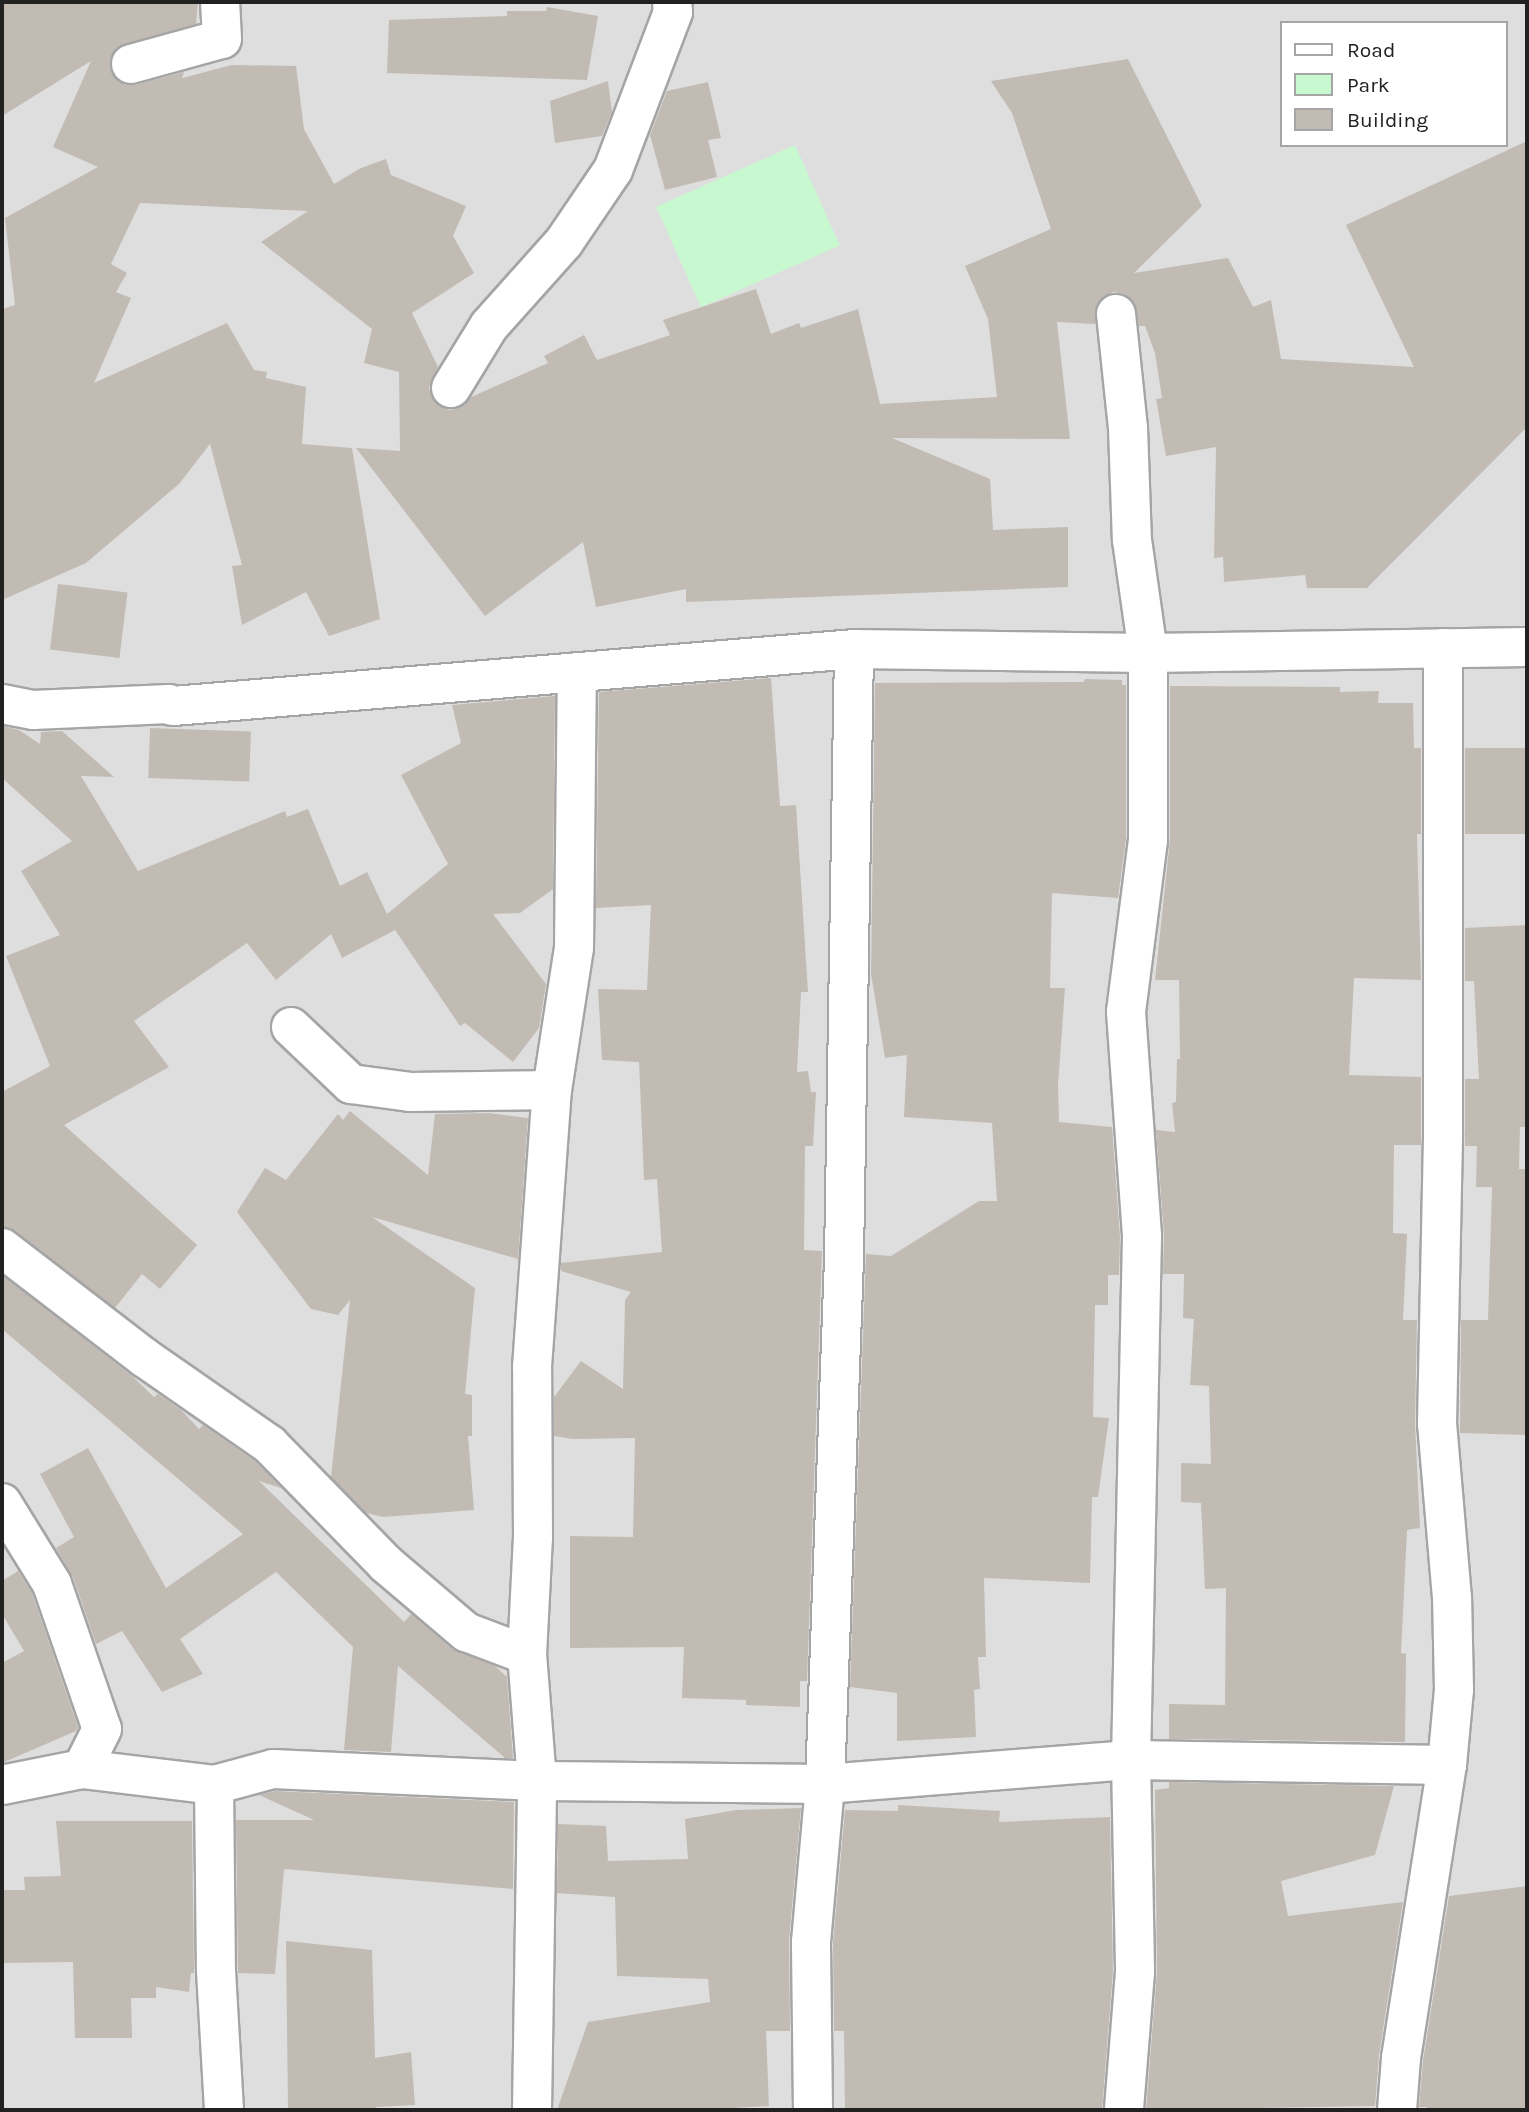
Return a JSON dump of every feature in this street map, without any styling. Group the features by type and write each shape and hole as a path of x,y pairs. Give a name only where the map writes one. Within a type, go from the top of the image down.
{"street":[{"path":"131,64 222,39 220,2"},
{"path":"451,388 489,326 564,242 613,170 673,12 672,2"},
{"path":"1116,314 1128,428 1132,540 1148,653 1148,840 1126,1012 1142,1236 1131,1760 1135,1972 1124,2110"},
{"path":"2,704 33,710 169,704 173,706 853,649 1148,653 1527,647"},
{"path":"1397,2110 1403,2044 1447,1765 1454,1690 1452,1598 1437,1424 1443,1133 1443,648"},
{"path":"813,2110 811,1942 825,1784 844,1259 853,649"},
{"path":"532,2110 537,1781 527,1655 534,1538 532,1367 552,1090 574,948 577,672"},
{"path":"291,1027 351,1084 411,1092 552,1090"},
{"path":"2,1248 145,1358 270,1445 386,1564 466,1632 527,1655"},
{"path":"2,1503 52,1584 103,1729 82,1769"},
{"path":"2,1785 82,1769 214,1785 273,1769 537,1781 825,1784 1131,1760 1447,1765"},
{"path":"214,1785 216,1971 224,2110"}],"shaded area":[{"path":"2,2 1527,2 1527,2110 2,2110"}],"green space":[{"path":"795,145 840,245 701,307 656,207"}],"building":[{"path":"2,2 198,2 196,24 116,48 110,59 110,69 115,79 125,85 136,85 184,72 182,78 232,65 296,66 304,129 334,184 361,168 386,159 391,175 466,206 453,236 474,273 412,313 438,367 429,387 432,398 439,406 450,410 461,407 471,397 548,363 544,356 584,335 597,360 670,335 663,320 756,289 771,334 799,323 801,328 858,309 880,404 997,397 988,319 965,266 1051,229 1012,113 991,81 1128,59 1202,206 1134,273 1228,258 1253,307 1271,300 1281,359 1414,367 1346,225 1527,141 1527,427 1367,588 1307,588 1305,575 1224,582 1223,557 1214,558 1216,447 1166,456 1156,399 1162,398 1155,353 1145,326 1139,326 1134,302 1125,294 1113,292 1104,296 1096,305 1095,324 1057,322 1070,439 892,438 990,479 993,530 1068,527 1068,587 686,602 686,589 596,607 583,542 485,616 356,448 400,451 399,372 364,363 372,329 261,242 308,211 140,203 111,264 127,273 116,292 131,298 94,383 227,323 254,370 267,372 266,378 306,387 302,444 352,448 380,619 329,636 306,592 242,625 232,566 242,565 210,444 179,484 86,563 2,600 2,309 15,305 5,218 98,167 53,147 91,61 2,116"},
{"path":"547,7 598,16 587,80 387,73 389,20 507,16 507,11 546,11"},
{"path":"608,81 612,112 602,136 555,143 550,101"},
{"path":"708,82 721,138 708,140 717,177 665,190 650,135 667,91"},
{"path":"58,584 127,593 119,658 50,650"},
{"path":"771,678 780,806 796,805 808,992 801,992 797,1072 808,1071 811,1092 816,1092 813,1146 805,1146 804,1250 822,1251 807,1681 800,1681 800,1707 746,1705 746,1700 682,1698 684,1647 570,1648 570,1536 633,1537 635,1438 573,1439 554,1436 554,1397 581,1361 623,1389 625,1300 631,1292 561,1271 561,1263 662,1252 657,1179 644,1180 639,1062 602,1060 598,989 647,990 651,905 596,908 599,692"},
{"path":"1085,679 1122,680 1122,685 1126,685 1126,839 1118,898 1052,893 1050,988 1065,988 1058,1085 1059,1122 1112,1127 1120,1237 1119,1275 1108,1275 1108,1305 1095,1305 1093,1417 1109,1418 1098,1497 1092,1497 1090,1583 984,1578 986,1657 978,1657 980,1689 974,1690 976,1737 897,1741 897,1693 850,1687 866,1254 891,1256 979,1201 997,1201 992,1123 904,1117 907,1055 885,1058 871,974 875,683 1084,682"},
{"path":"1170,686 1340,687 1340,692 1379,691 1378,703 1413,703 1414,748 1421,748 1421,834 1417,834 1421,980 1354,978 1349,1075 1421,1077 1421,1145 1394,1145 1393,1233 1407,1234 1403,1320 1417,1320 1415,1424 1420,1528 1407,1530 1401,1653 1406,1654 1405,1742 1169,1739 1169,1704 1225,1705 1226,1588 1205,1589 1201,1503 1181,1502 1181,1463 1211,1464 1209,1386 1190,1385 1194,1319 1183,1318 1184,1274 1163,1274 1164,1234 1156,1130 1175,1132 1172,1103 1176,1102 1177,1059 1180,1059 1179,980 1155,980 1170,840"},
{"path":"555,696 553,889 520,913 493,914 546,984 539,1028 513,1062 465,1023 460,1026 395,930 342,958 331,934 276,980 247,943 134,1021 169,1067 64,1125 197,1245 160,1289 142,1274 115,1308 15,1231 2,1227 2,1092 50,1066 6,956 60,935 21,871 72,841 2,778 2,726 19,730 40,744 41,732 62,731 114,777 81,776 138,871 285,811 287,817 308,809 340,886 367,872 387,914 448,864 401,775 461,743 452,705"},
{"path":"150,728 251,732 249,781 148,778"},
{"path":"1465,748 1527,748 1527,834 1465,834"},
{"path":"1527,925 1527,1127 1520,1127 1519,1169 1527,1169 1527,1435 1460,1433 1461,1320 1488,1320 1492,1187 1476,1187 1477,1146 1465,1146 1465,1079 1479,1079 1474,981 1465,981 1465,928"},
{"path":"350,1111 428,1175 435,1114 489,1113 528,1118 518,1259 372,1217 475,1288 465,1394 472,1395 472,1436 468,1436 474,1510 383,1517 366,1513 331,1477 350,1300 338,1315 311,1309 237,1212 265,1168 286,1180 338,1114 343,1120"},
{"path":"2,1275 132,1376 154,1397 158,1394 181,1410 199,1429 203,1425 256,1462 281,1488 259,1481 404,1622 411,1614 452,1649 495,1666 507,1677 513,1758 505,1758 398,1666 391,1752 344,1750 353,1647 276,1572 180,1639 203,1674 162,1692 122,1631 96,1644 73,1577 56,1548 74,1537 40,1474 88,1448 166,1588 243,1534 2,1329"},
{"path":"18,1571 32,1593 78,1727 76,1731 2,1763 2,1663 24,1651 2,1614 2,1581"},
{"path":"1169,1782 1394,1786 1375,1855 1281,1881 1288,1916 1403,1902 1379,2055 1375,2106 1146,2110 1157,1972 1155,1790 1169,1788"},
{"path":"275,1791 514,1802 513,1889 284,1869 275,1974 238,1973 236,1820 314,1820 259,1795"},
{"path":"898,1805 1000,1811 999,1822 1110,1817 1113,1971 1102,2110 845,2110 844,2031 834,2031 833,1943 845,1810 898,1811"},
{"path":"801,1808 789,1940 790,2031 766,2031 769,2106 732,2110 557,2110 588,2022 710,2002 708,1979 617,1976 615,1897 557,1893 558,1824 606,1826 608,1861 688,1859 685,1819 736,1810"},
{"path":"56,1821 192,1821 194,1973 191,1973 189,1992 156,1987 156,1998 131,1998 132,2038 75,2038 73,1962 2,1963 2,1890 25,1890 24,1877 61,1876"},
{"path":"1527,1886 1527,2110 1426,2110 1427,2107 1419,2107 1423,2061 1449,1896"},
{"path":"286,1941 372,1950 375,2058 411,2052 415,2105 376,2107 376,2110 288,2110"}]}
